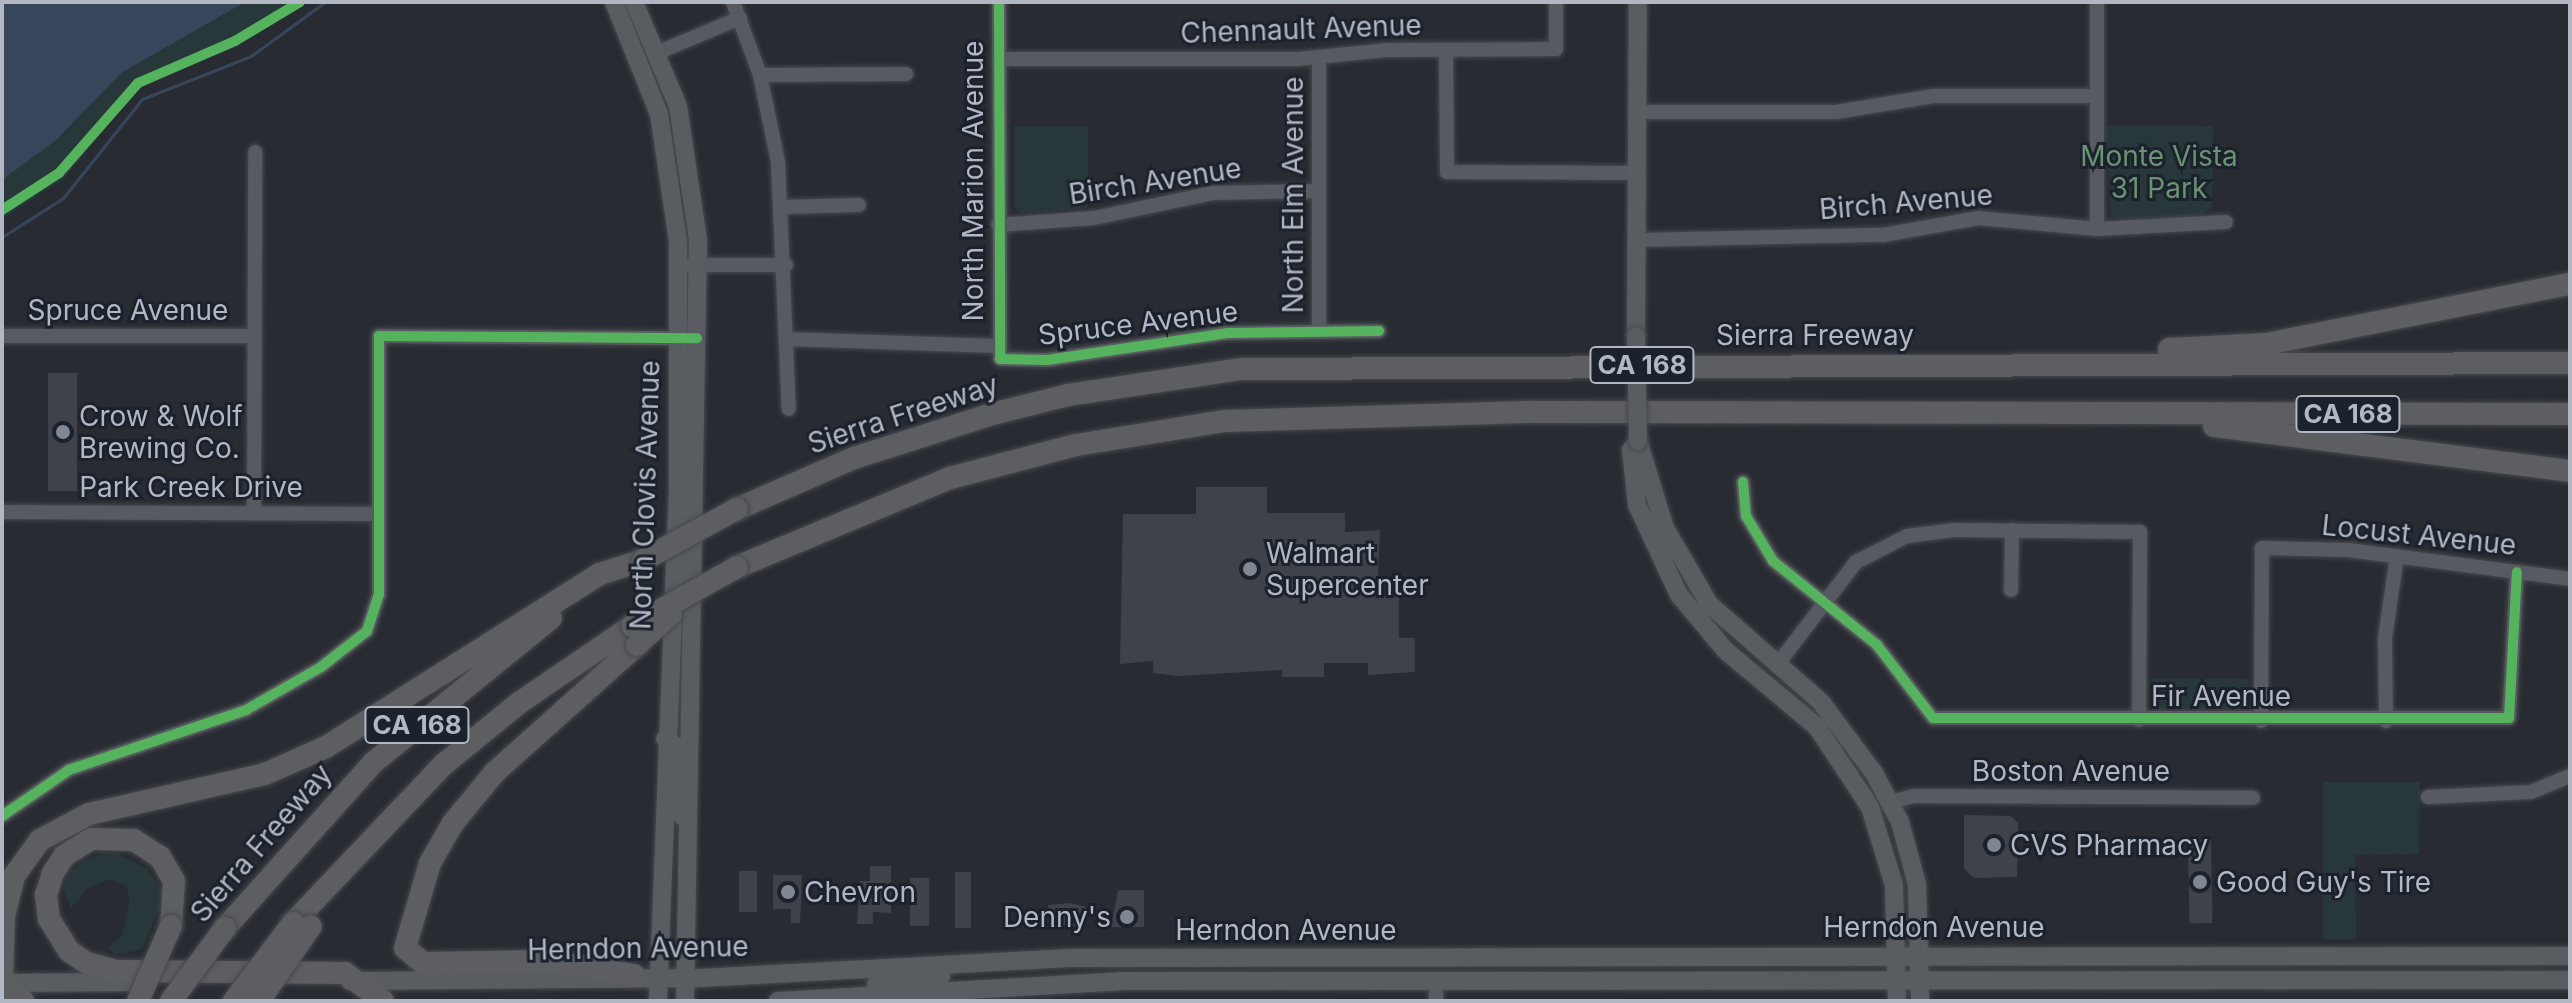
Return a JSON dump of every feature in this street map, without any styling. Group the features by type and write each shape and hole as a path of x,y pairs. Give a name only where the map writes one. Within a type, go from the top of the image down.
{"highway":[{"path":"1929,365 2266,344 2570,284"},
{"name":"Sierra Freeway","path":"171,1001 225,928 374,762 481,668 643,560 737,509 928,432 1160,379 1326,365 2570,363"},
{"name":"CA 168","path":"234,1001 410,796 519,703 634,636 702,586 737,567 950,478 1076,445 1225,421 1536,412 2570,414"},
{"path":"2126,414 2570,471"},
{"path":"23,1001 2,983 8,893 23,859 60,827 89,814 265,774 326,747 600,574 643,560"},
{"path":"634,636 495,772 453,823 430,863 405,948 423,963 550,961 634,975"},
{"path":"138,1001 171,926 174,881 143,844 114,835 91,839 72,849 53,873 46,895 49,919 69,951 87,963 126,972 345,973 363,980 383,1001"},
{"path":"259,1001 302,925"}],"main road":[{"name":"North Clovis Avenue","path":"614,2 659,114 679,265 658,1001"},
{"path":"626,2 659,52"},
{"name":"North Clovis Avenue","path":"634,2 659,52 686,144 698,265 685,1001"},
{"path":"1638,2 1638,441 1665,528 1709,604"},
{"path":"1638,441 1631,450 1634,491 1667,575 1726,651 1824,722 1872,791 1890,802"},
{"path":"1634,491 1644,498 1677,574 1842,726 1890,802 1915,872 1920,992"},
{"path":"1667,575 1747,657 1764,668 1777,665"},
{"path":"671,597 682,649 680,713 692,725"},
{"path":"1792,701 1833,746 1875,819 1894,885 1897,992"},
{"path":"665,739 679,748 678,795 690,847"},
{"path":"2291,979 2347,968 2413,968 2428,956"},
{"name":"Herndon Avenue","path":"2,983 634,975 686,977 1002,960 1148,958 2570,956"},
{"path":"1000,985 1011,972 1104,969 1148,958"},
{"path":"1243,982 1291,970 1422,971 1442,958"},
{"path":"1436,992 1446,970 1578,970 1629,958"},
{"path":"839,996 900,978 981,973 1002,960"},
{"name":"Herndon Avenue","path":"778,1001 1000,985 1243,982 1436,992 1920,992 2291,979 2570,980"}],"street":[{"path":"733,2 760,75 783,207 789,409"},
{"name":"North Marion Avenue","path":"998,352 999,2"},
{"name":"Chennault Avenue","path":"999,59 1319,58 1556,49 1556,2"},
{"path":"2097,2 2097,229"},
{"path":"659,52 740,18"},
{"path":"1446,52 1447,172 1637,173"},
{"name":"North Elm Avenue","path":"1319,58 1319,331"},
{"path":"760,75 906,74"},
{"path":"1637,112 1836,112 1934,96 2097,96"},
{"path":"254,513 255,152"},
{"name":"Birch Avenue","path":"998,225 1094,218 1213,193 1319,191"},
{"path":"783,207 859,205"},
{"name":"Birch Avenue","path":"1637,240 1883,235 1978,218 2097,229 2203,228 2226,222"},
{"path":"679,265 786,265"},
{"name":"Spruce Avenue","path":"786,339 998,352 1047,360 1228,333 1379,331"},
{"name":"Spruce Avenue","path":"2,336 255,336"},
{"path":"2,816 69,770 246,710 358,639 378,608 379,336 697,338"},
{"path":"1743,482 1753,534 1773,561 1822,604"},
{"name":"Park Creek Drive","path":"2,512 379,514"},
{"path":"2011,590 2012,530"},
{"path":"1777,665 1856,562 1893,541 1931,532 2140,532 2139,720"},
{"name":"Locust Avenue","path":"2261,721 2262,548 2397,556 2570,579"},
{"path":"2386,721 2385,638 2397,556"},
{"name":"Fir Avenue","path":"1822,604 1877,645 1933,718 2261,721 2509,718 2517,572"},
{"path":"2428,797 2531,792 2570,776"},
{"name":"Boston Avenue","path":"1890,802 1914,796 2253,798"}],"green space":[{"path":"2,2 307,2 238,45 136,90 65,178 2,219"},
{"name":"Monte Vista 31 Park","path":"2106,125 2213,126 2212,207 2195,219 2111,218"},
{"path":"1014,126 1088,126 1088,208 1020,213 1014,207"},
{"path":"2151,678 2249,679 2249,703 2243,709 2156,709"},
{"path":"2323,782 2420,782 2419,854 2355,855 2356,939 2323,939"},
{"path":"113,851 147,869 161,888 161,904 142,949 116,955 108,947 122,936 130,901 126,886 111,879 88,888 71,908 63,889 69,872 86,859"}],"water":[{"path":"2,2 245,2 121,73 56,140 2,180"}],"building":[{"name":"Crow & Wolf Brewing Co.","path":"48,373 77,373 77,491 48,491"},
{"name":"Walmart Supercenter","path":"1196,487 1267,487 1267,513 1345,513 1345,532 1380,530 1377,596 1399,596 1399,638 1415,638 1415,672 1368,675 1368,663 1324,663 1324,677 1282,677 1282,670 1178,676 1153,673 1153,661 1120,664 1123,514 1196,514"},
{"name":"CVS Pharmacy","path":"1964,815 2011,816 2018,823 2017,877 1974,878 1964,869"},
{"name":"Good Guy's Tire","path":"2188,840 2211,840 2212,923 2189,923"},
{"path":"870,866 891,866 891,913 873,912 873,924 857,924 860,881 870,881"},
{"name":"Chevron","path":"739,871 757,871 757,912 739,912"},
{"path":"955,872 971,872 971,928 955,928"},
{"name":"Chevron","path":"773,875 802,875 800,923 791,923 791,909 773,909"},
{"path":"910,878 929,878 929,926 910,926"},
{"name":"Denny's","path":"1118,890 1144,890 1144,927 1111,927"},
{"path":"1070,903 1086,907 1084,928 1048,923 1048,905"}],"waterway":[{"path":"2,237 63,198 142,99 251,56 325,2"}],"cycle path":[{"path":"2,210 59,173 138,83 235,41 300,2"},
{"path":"999,2 1000,359 1047,360 1228,333 1379,331"},
{"path":"2,816 69,770 246,710 321,667 367,631 379,594 379,336 697,338"},
{"path":"1743,482 1746,516 1773,561 1877,645 1933,718 2509,718 2517,572"}],"place":[{"name":"Crow & Wolf Brewing Co.","path":"63,432"},
{"name":"Walmart Supercenter","path":"1250,569"},
{"name":"CVS Pharmacy","path":"1994,845"},
{"name":"Good Guy's Tire","path":"2200,882"},
{"name":"Chevron","path":"788,892"},
{"name":"Denny's","path":"1127,917"}]}
